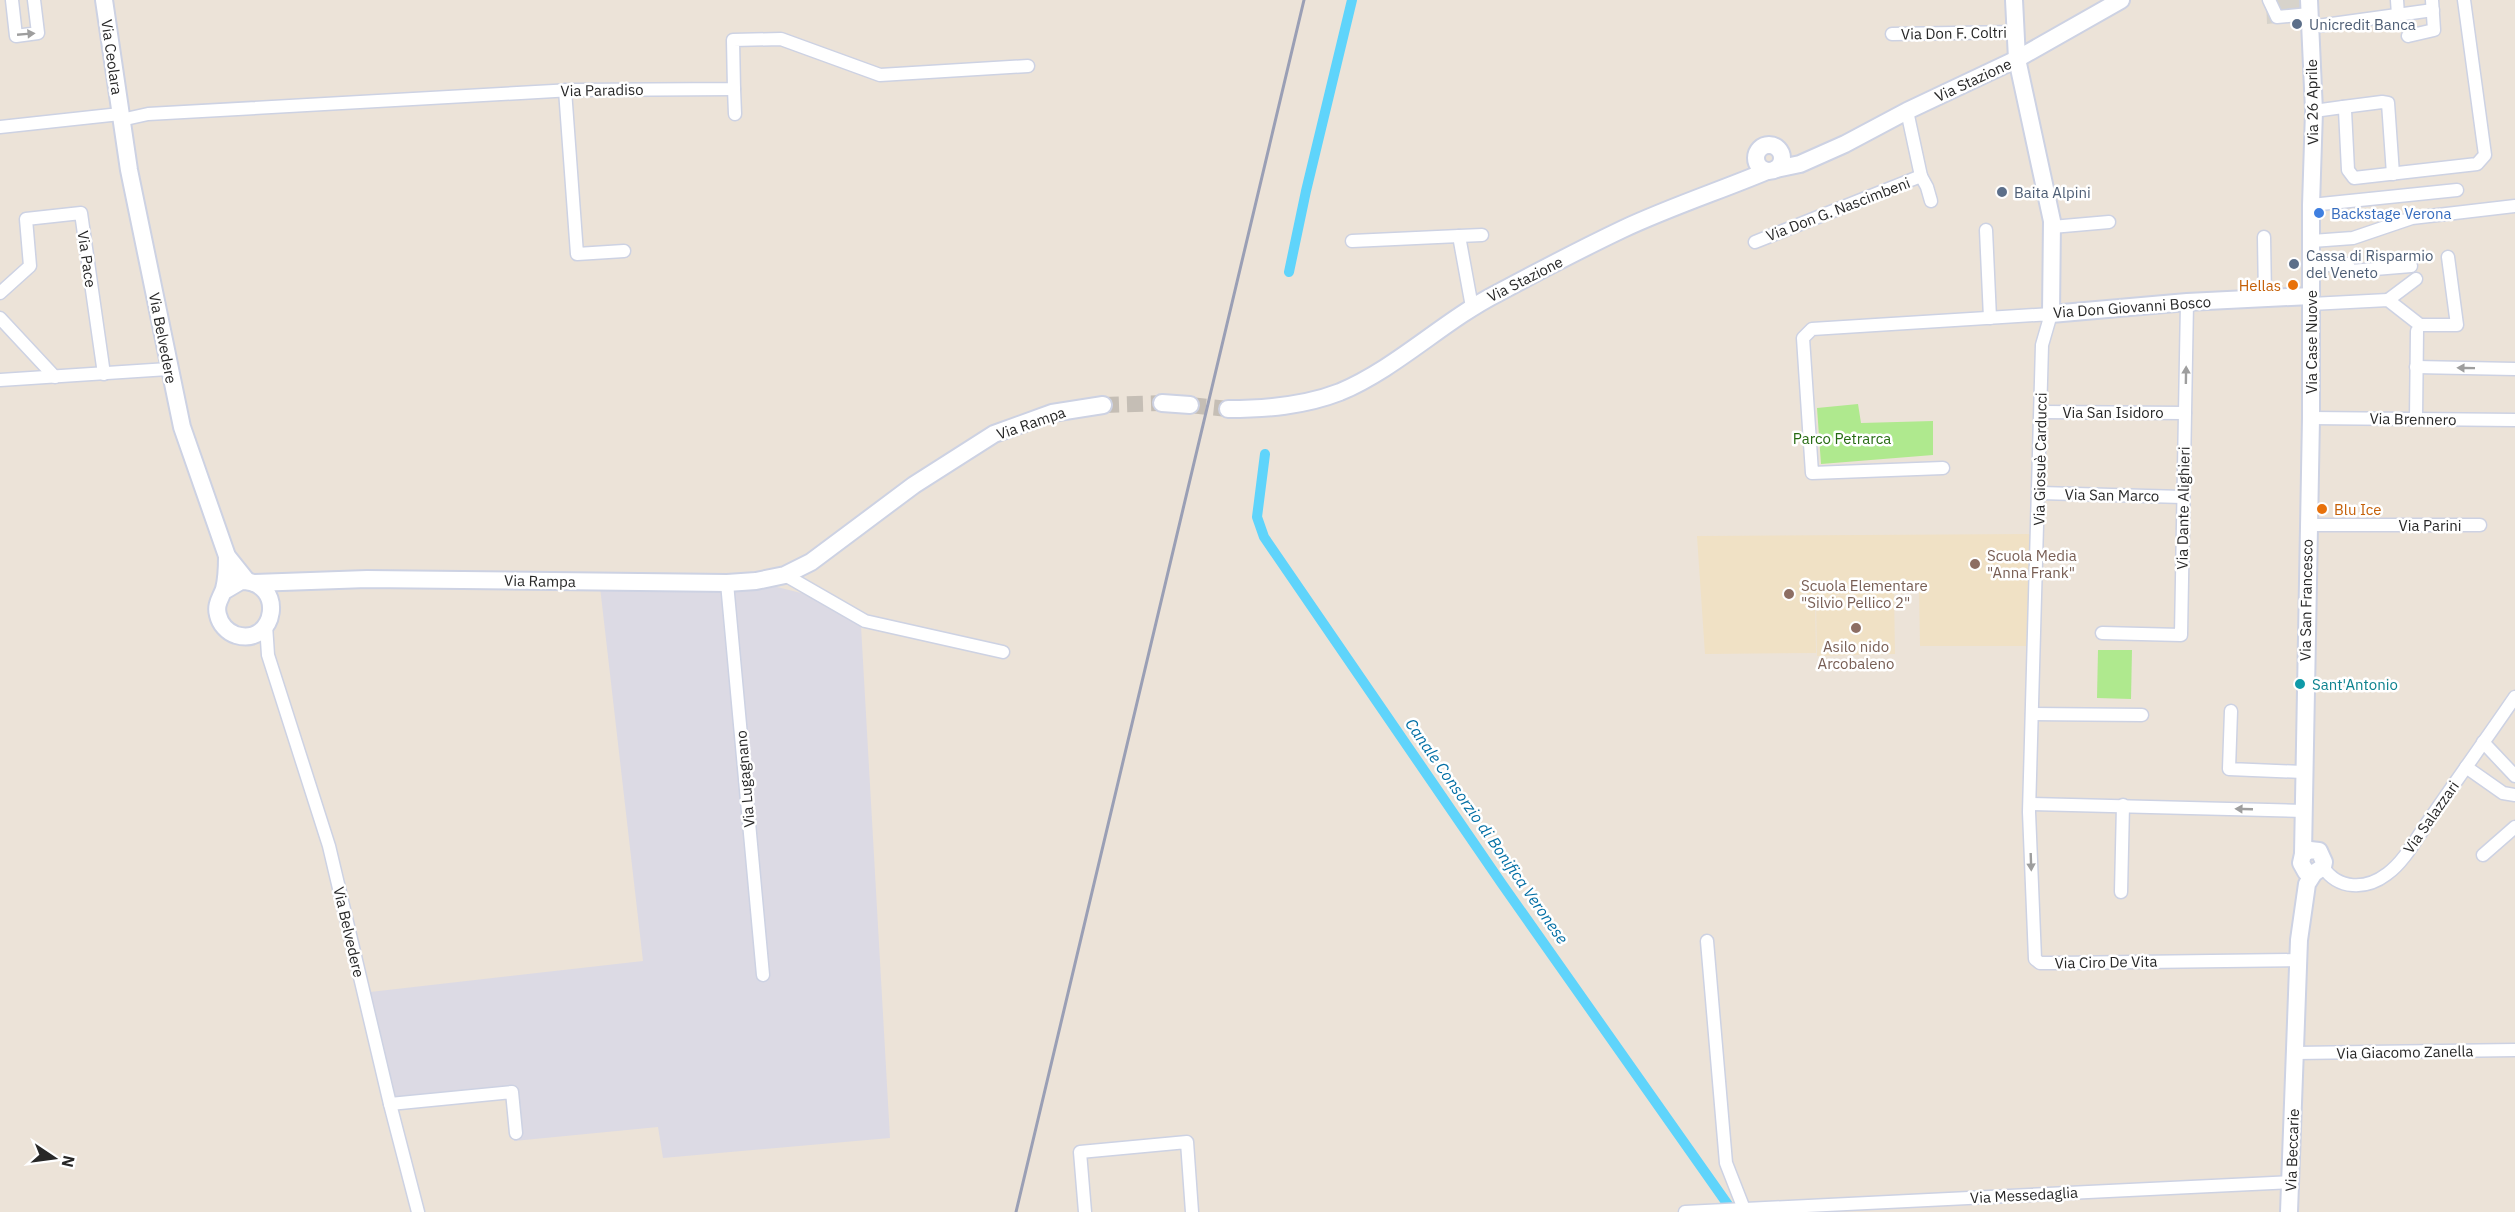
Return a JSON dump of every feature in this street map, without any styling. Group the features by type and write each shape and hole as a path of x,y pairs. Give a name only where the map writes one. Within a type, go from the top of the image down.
{"street":[{"path":"12,0 16,36 38,33 34,0"},
{"name":"Via Ceolara","path":"104,0 121,117"},
{"path":"2014,0 2017,59 2052,227 2051,314"},
{"name":"Via Stazione","path":"1228,409 1309,402 1341,391 1377,372 1472,307 1623,229 1722,189 1766,166 1800,164 1845,144 1907,111 2017,59 2121,0"},
{"path":"2269,0 2277,17 2309,14 2398,15 2432,5 2434,30 2408,36"},
{"path":"2397,0 2398,15"},
{"path":"2343,107 2348,170 2354,178 2476,164 2485,155 2464,0"},
{"name":"Via 26 Aprile","path":"2309,14 2314,111 2311,205"},
{"name":"Via Don F. Coltri","path":"1892,34 2016,32"},
{"path":"735,114 734,40 781,39 880,75 1028,66"},
{"name":"Via Paradiso","path":"0,127 148,114 565,90 734,88"},
{"path":"565,90 577,254 624,251"},
{"path":"2314,111 2388,103 2394,174"},
{"name":"Via Don G. Nascimbeni","path":"1907,111 1921,176 1931,201"},
{"name":"Via Belvedere","path":"121,117 168,369 182,427 227,555 250,582 265,591 272,606 266,626 268,655 329,846 418,1212"},
{"name":"Via Stazione","path":"1766,166 1758,150 1766,145 1779,150 1800,153 1822,153"},
{"path":"1766,166 1782,158 1779,150"},
{"name":"Via Don G. Nascimbeni","path":"1755,242 1921,176"},
{"path":"2311,205 2457,190"},
{"name":"Via Case Nuove","path":"2311,205 2311,418"},
{"path":"2312,241 2354,238 2412,218 2515,206"},
{"name":"Via Pace","path":"0,293 30,266 26,219 81,213 104,374"},
{"path":"2052,227 2109,222"},
{"path":"1986,230 1990,318"},
{"path":"1352,241 1482,235"},
{"path":"1459,236 1472,307"},
{"path":"2264,237 2265,298"},
{"path":"2388,300 2420,325 2457,325 2448,257"},
{"path":"2312,266 2347,264 2351,271 2411,266"},
{"path":"2311,300 2388,300 2416,279"},
{"name":"Via Don Giovanni Bosco","path":"1943,468 1812,473 1803,338 1812,329 2051,314 2187,302 2265,298 2311,300"},
{"name":"Via Dante Alighieri","path":"2102,633 2181,635 2187,302"},
{"name":"Via Giosuè Carducci","path":"2031,804 2042,345 2051,314"},
{"path":"0,318 55,377"},
{"path":"2416,331 2416,418"},
{"path":"2416,367 2515,369"},
{"path":"0,380 168,369"},
{"path":"1162,403 1190,405"},
{"name":"Via Rampa","path":"250,582 367,579 728,583 756,581 785,575 811,562 914,485 994,434 1052,413 1103,405"},
{"name":"Via San Isidoro","path":"2041,412 2185,412"},
{"name":"Via Brennero","path":"2311,418 2515,420"},
{"name":"Via San Francesco","path":"2294,1089 2299,940 2297,928 2311,862 2302,814 2311,418"},
{"name":"Via San Marco","path":"2040,493 2184,497"},
{"name":"Via Parini","path":"2308,525 2480,525"},
{"name":"Via Belvedere","path":"227,555 224,591 217,609 221,622 232,633 246,636 268,655"},
{"path":"785,575 865,621 1003,652"},
{"path":"224,591 236,582 250,582"},
{"path":"272,606 277,597 294,582"},
{"name":"Via Lugagnano","path":"728,583 762,975"},
{"path":"246,636 257,633 266,626"},
{"name":"Via Salazzari","path":"2311,862 2335,881 2355,886 2378,880 2389,873 2515,697"},
{"path":"2230,711 2229,769 2303,772"},
{"path":"2032,714 2142,715"},
{"path":"2483,742 2515,776"},
{"path":"2466,767 2503,793 2515,795"},
{"path":"2031,804 2123,805 2302,814"},
{"name":"Via Ciro De Vita","path":"2031,804 2033,952 2035,959 2040,963 2298,960"},
{"path":"2121,892 2123,805"},
{"path":"2483,855 2515,827"},
{"path":"1707,941 1726,1163 1744,1209"},
{"name":"Via Giacomo Zanella","path":"2295,1053 2515,1050"},
{"name":"Via Beccarie","path":"2289,1212 2294,1089"},
{"path":"390,1104 512,1092 516,1133"},
{"path":"1085,1212 1080,1152 1187,1142 1192,1212"},
{"name":"Via Messedaglia","path":"1685,1212 2291,1182"}],"shaded area":[{"path":"2266,0 2302,0 2306,20 2267,24"},
{"path":"2031,534 2026,646 1920,646 1919,592 1894,594 1895,654 1817,656 1816,601 1833,596 1855,595 1833,595 1815,601 1816,653 1705,654 1697,536"},
{"path":"600,587 777,587 805,594 861,626 890,1138 663,1158 658,1127 514,1141 509,1098 394,1108 370,992 643,961"}],"green space":[{"name":"Parco Petrarca","path":"1858,404 1861,423 1933,421 1933,455 1821,464 1817,408"},
{"path":"2098,650 2132,650 2131,699 2097,698"}],"waterway":[{"name":"Canale Consorzio di Bonifica Veronese","path":"1289,272 1352,0"},
{"name":"Canale Consorzio di Bonifica Veronese","path":"1265,454 1257,517 1264,537 1502,884 1733,1212"}],"tunnel":[{"path":"1103,405 1162,403"},
{"path":"1190,405 1228,409"}],"railway":[{"path":"1016,1212 1304,0"}],"place":[{"name":"Unicredit Banca","path":"2297,24"},
{"name":"Baita Alpini","path":"2002,192"},
{"name":"Backstage Verona","path":"2319,213"},
{"name":"Cassa di Risparmio del Veneto","path":"2294,264"},
{"name":"Hellas","path":"2293,285"},
{"name":"Blu Ice","path":"2322,509"},
{"name":"Scuola Media \"Anna Frank\"","path":"1975,564"},
{"name":"Scuola Elementare \"Silvio Pellico 2\"","path":"1789,594"},
{"name":"Asilo nido Arcobaleno","path":"1856,628"},
{"name":"Sant'Antonio","path":"2300,684"}]}
